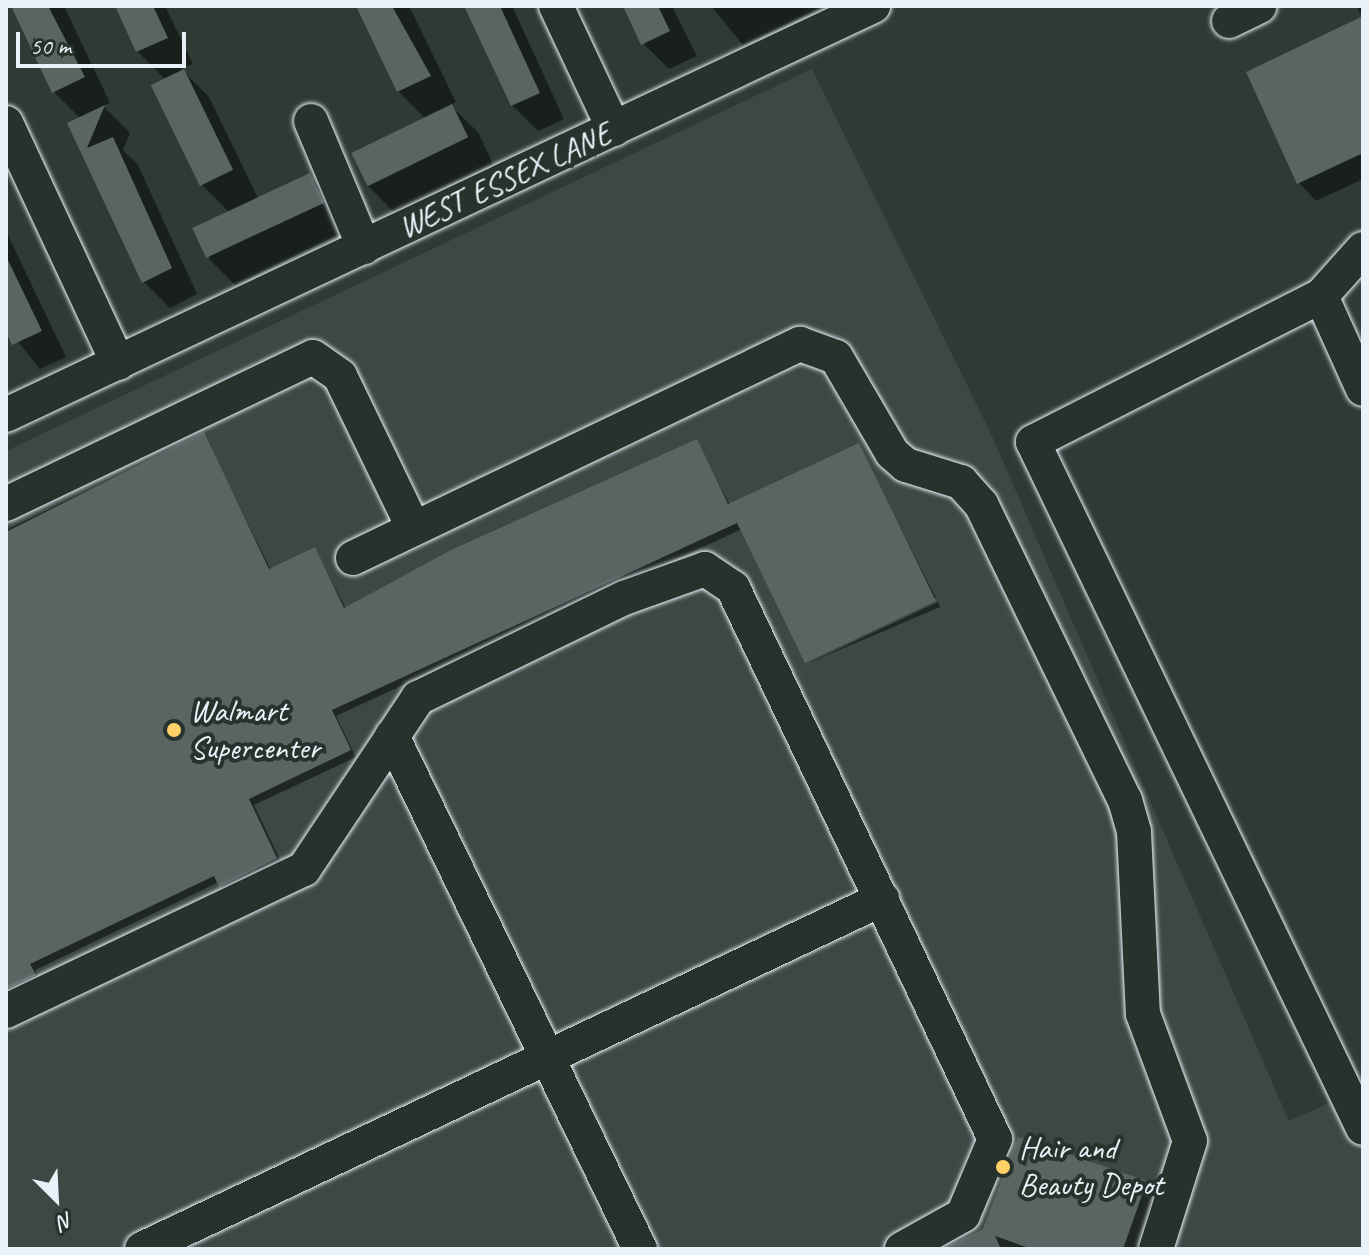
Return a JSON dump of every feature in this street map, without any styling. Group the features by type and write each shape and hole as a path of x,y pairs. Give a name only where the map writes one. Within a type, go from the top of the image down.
{"street":[{"path":"556,6 614,129"},
{"path":"1229,21 1260,6"},
{"name":"WEST ESSEX LANE","path":"6,415 614,129 863,8"},
{"path":"311,121 364,247"},
{"path":"6,123 127,359"},
{"path":"1363,249 1321,296 1033,442 1363,1128"},
{"path":"1321,296 1363,389"},
{"path":"353,558 800,344 836,357 892,453 906,465 961,482 981,504 1125,800 1134,832 1143,1014 1190,1141 1156,1249"},
{"path":"6,504 313,357 340,376 413,527"},
{"path":"6,1011 304,869 418,698 624,598 705,569 733,588 995,1139 963,1215 902,1249"},
{"path":"392,736 640,1249"},
{"path":"142,1249 882,899"}],"shaded area":[{"path":"812,69 992,436 1289,1121 1363,1088 1363,1249 6,1249 6,451"}],"building":[{"path":"11,6 48,6 85,77 52,93"},
{"path":"115,6 153,6 168,38 136,52"},
{"path":"356,6 392,6 431,76 397,92"},
{"path":"464,6 500,6 540,93 511,106"},
{"path":"623,6 658,6 670,31 641,45"},
{"path":"1363,16 1363,153 1297,184 1246,72"},
{"path":"184,69 233,170 200,186 151,85"},
{"path":"452,104 468,137 368,186 351,153"},
{"path":"105,105 87,148 113,137 172,268 142,283 67,123"},
{"path":"310,173 324,203 206,258 192,228"},
{"path":"6,256 42,331 12,345 6,332"},
{"name":"Walmart Supercenter","path":"204,432 269,569 315,547 344,608 451,550 697,439 728,504 859,443 936,601 805,663 737,523 332,710 351,750 249,799 277,858 219,887 214,876 30,964 36,975 6,989 6,532"},
{"path":"1018,1137 1147,1181 1123,1249 1032,1249 995,1236 1001,1249 943,1249 983,1229"}],"place":[{"name":"Walmart Supercenter","path":"174,730"},
{"name":"Hair and Beauty Depot","path":"1003,1167"}]}
